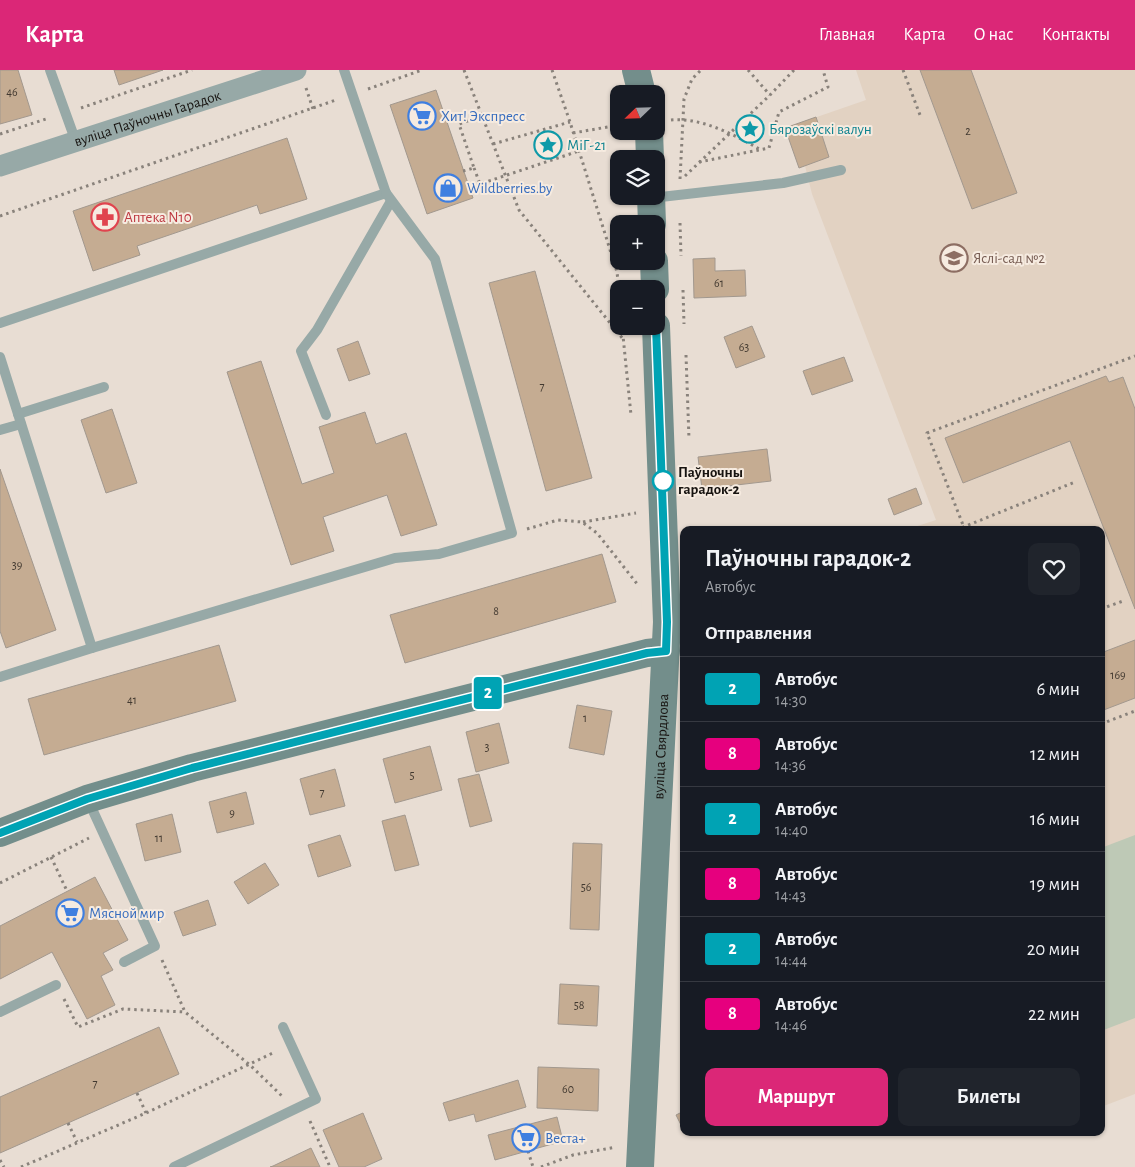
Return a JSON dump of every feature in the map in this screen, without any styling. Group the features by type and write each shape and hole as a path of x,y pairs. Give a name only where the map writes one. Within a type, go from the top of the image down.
{"street":[{"name":"вуліца Паўночны Гарадок","path":"0,166 296,70"},
{"path":"636,70 640,85"},
{"name":"вуліца Свярдлова","path":"640,1167 666,651 672,621 656,335"},
{"path":"0,833 87,799 230,759 647,653 666,651"}],"lane":[{"path":"50,70 76,142"},
{"path":"0,677 395,558 440,554 512,533 435,259 388,197 344,70"},
{"path":"652,206 783,183 841,170"},
{"path":"0,323 388,197"},
{"path":"326,416 301,351 317,330 388,197"},
{"path":"0,357 92,648"},
{"path":"0,430 20,419 104,387"},
{"path":"87,799 156,946 124,962"},
{"path":"0,1012 56,985"},
{"path":"174,1167 316,1099 283,1027"}],"path":[{"path":"0,134 192,70"},
{"path":"0,216 422,70"},
{"path":"464,70 519,210 623,339"},
{"path":"552,70 570,122 618,280"},
{"path":"748,70 770,95"},
{"path":"680,181 794,70"},
{"path":"699,162 769,148 779,112 828,87 823,70"},
{"path":"903,70 920,115"},
{"path":"482,116 459,124 480,184 579,151"},
{"path":"665,124 683,119 730,132 761,150"},
{"path":"494,144 570,122"},
{"path":"573,133 610,127"},
{"path":"463,171 474,168"},
{"path":"623,335 632,422"},
{"path":"685,346 688,393"},
{"path":"963,526 927,434 1135,356"},
{"path":"969,526 1075,482"},
{"path":"512,533 558,520 582,522 640,513"},
{"path":"582,522 597,533 644,592"},
{"path":"1105,608 1123,601"},
{"path":"1105,722 1135,711"},
{"path":"0,883 102,831"},
{"path":"50,858 67,891"},
{"path":"156,946 185,1012 250,1065 284,1098 303,1106 330,1167"},
{"path":"56,985 78,1027 123,1009 185,1012"},
{"path":"21,1167 146,1113 275,1052"},
{"path":"137,1093 146,1113"},
{"path":"68,1123 77,1142"},
{"path":"541,1167 573,1155 624,1146"},
{"path":"528,1151 533,1167"},
{"path":"0,1160 4,1167"}],"shaded area":[{"path":"856,70 1135,70 1135,1094 1105,1105 1105,526 917,526 936,520 812,194 805,166 799,168 785,128 866,100"}],"green space":[{"path":"1135,835 1135,1018 1105,1029 1105,846"}],"building":[{"path":"0,70 18,70 32,115 0,124"},
{"path":"114,70 163,70 119,85"},
{"path":"920,70 971,70 1017,193 972,209"},
{"path":"436,90 473,198 427,214 390,105"},
{"path":"816,117 829,157 799,168 785,128"},
{"path":"287,138 307,199 260,214 257,205 137,246 140,255 93,271 73,211"},
{"path":"715,258 715,271 745,270 746,296 694,298 693,259"},
{"path":"535,271 592,478 546,491 489,283"},
{"path":"752,326 765,357 736,368 724,337"},
{"path":"358,341 370,374 349,381 337,349"},
{"path":"844,357 853,381 812,395 803,371"},
{"path":"261,361 302,484 334,473 319,427 365,412 376,444 406,433 437,525 401,536 387,495 323,517 334,551 291,565 227,372"},
{"path":"1106,376 1109,382 1123,377 1135,409 1135,609 1105,531 1105,526 1103,526 1070,441 963,483 945,438"},
{"path":"112,409 137,483 106,493 81,420"},
{"path":"767,449 771,481 702,489 698,457"},
{"path":"0,469 56,630 6,648 0,631"},
{"path":"916,488 922,504 894,515 888,499"},
{"path":"602,554 616,602 405,663 390,615"},
{"path":"1135,640 1135,698 1105,709 1105,651"},
{"path":"219,645 236,701 44,755 28,699"},
{"path":"577,705 612,711 604,755 569,748"},
{"path":"499,723 509,763 476,772 466,732"},
{"path":"430,746 442,790 395,803 383,759"},
{"path":"335,769 345,806 310,815 300,779"},
{"path":"479,774 492,821 470,827 458,779"},
{"path":"246,792 254,824 217,833 209,802"},
{"path":"172,814 181,852 145,861 136,824"},
{"path":"405,815 419,865 395,871 382,821"},
{"path":"340,835 351,866 318,877 308,845"},
{"path":"573,843 602,844 599,930 570,929"},
{"path":"265,863 279,885 248,904 234,882"},
{"path":"95,877 128,940 103,953 113,970 101,976 115,1005 87,1019 52,952 0,979 0,926"},
{"path":"208,900 216,925 183,936 174,912"},
{"path":"560,984 599,986 597,1026 558,1024"},
{"path":"159,1027 179,1074 0,1153 0,1097"},
{"path":"538,1067 599,1069 598,1111 537,1108"},
{"path":"518,1080 526,1107 476,1122 474,1114 449,1121 443,1103"},
{"path":"363,1113 382,1159 364,1167 339,1167 323,1130"},
{"path":"680,1113 680,1123 676,1115"},
{"name":"Веста+","path":"557,1117 563,1141 495,1160 488,1135"},
{"path":"311,1148 320,1167 270,1167 273,1166"}],"bus line":[{"name":"2","path":"0,833 87,799 192,768 647,653 666,651 667,622 663,480 656,335"}],"place":[{"name":"Хит! Экспресс","path":"422,116"},
{"name":"Бярозаўскі валун","path":"750,129"},
{"name":"МіГ-21","path":"548,145"},
{"name":"Wildberries.by","path":"448,188"},
{"name":"Аптека N10","path":"105,217"},
{"name":"Яслі-сад №2","path":"954,258"},
{"name":"Паўночны гарадок-2","path":"663,481"},
{"name":"Мясной мир","path":"70,913"},
{"name":"Веста+","path":"526,1138"}]}
